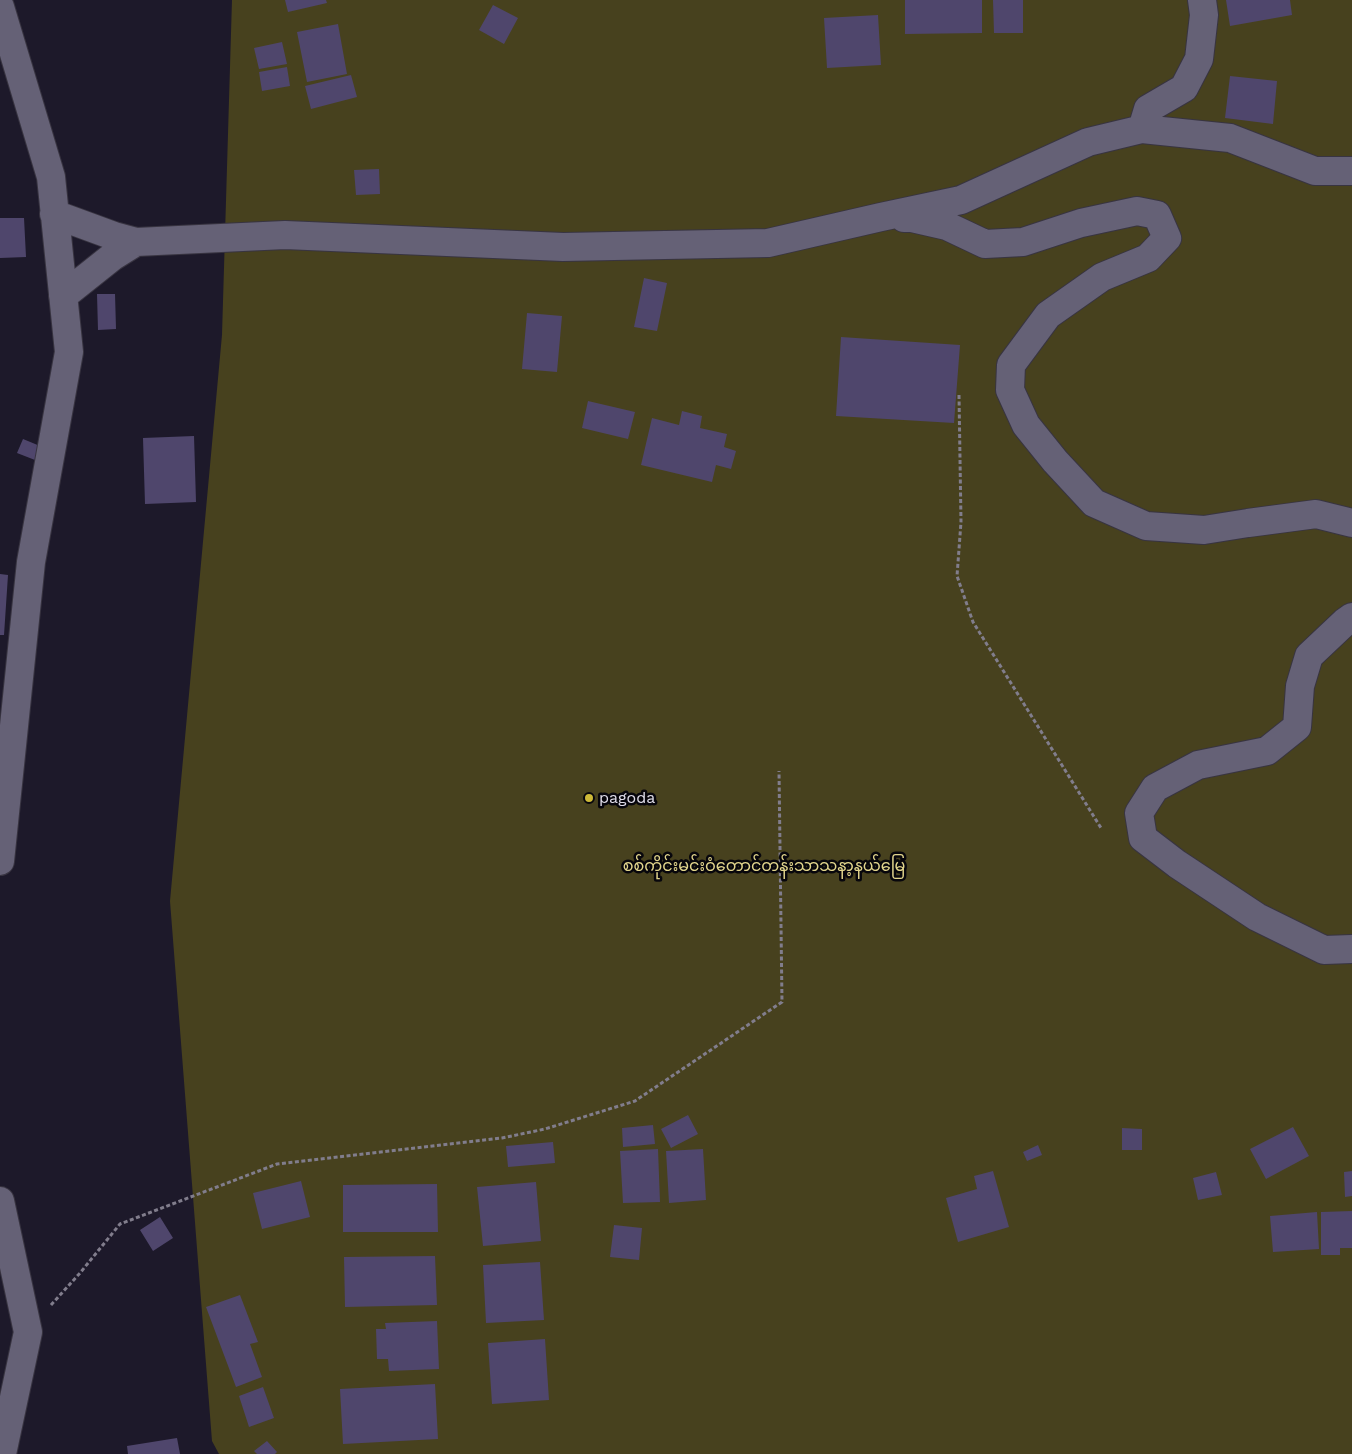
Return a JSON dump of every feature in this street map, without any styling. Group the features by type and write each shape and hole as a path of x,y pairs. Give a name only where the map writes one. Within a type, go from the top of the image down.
{"street":[{"path":"1142,129 1148,109 1184,88 1199,59 1204,15 1202,0"},
{"path":"0,7 50,177 68,352 31,562 0,861"},
{"path":"54,214 136,242 284,235 563,247 768,243 962,200 1088,142 1142,129 1230,138 1315,171 1352,171"},
{"path":"881,217 912,218 947,226 985,244 1023,242 1081,223 1137,212 1157,215 1167,238 1148,258 1102,277 1048,315 1011,365 1010,390 1026,425 1055,461 1094,503 1146,526 1204,530 1316,514 1352,523"},
{"path":"63,296 112,257 136,242"},
{"path":"1352,617 1308,656 1300,686 1297,726 1267,751 1198,765 1155,788 1139,813 1143,838 1177,864 1257,917 1324,950 1352,949"},
{"path":"0,1201 28,1332 2,1454"}],"path":[{"path":"959,394 961,522 957,576 973,622 1101,828"},
{"path":"28,1332 120,1224 277,1164 502,1138 545,1128 635,1101 782,1002 778,771"}],"green space":[{"name":"စစ်ကိုင်းမင်းဝံတောင်တန်းသာသနာ့နယ်မြေ","path":"232,0 1352,0 1352,1454 219,1454 212,1441 170,901 222,335"}],"building":[{"path":"285,0 326,0 327,3 288,12"},
{"path":"905,0 982,0 982,33 905,34"},
{"path":"993,0 1023,0 1023,33 994,33"},
{"path":"1226,0 1290,0 1292,15 1230,26"},
{"path":"493,5 518,18 504,44 479,30"},
{"path":"878,15 881,65 827,68 824,18"},
{"path":"338,24 347,74 307,82 297,32"},
{"path":"282,42 287,64 259,69 254,48"},
{"path":"287,67 290,86 262,91 259,72"},
{"path":"351,75 357,97 311,109 305,86"},
{"path":"1230,76 1277,81 1273,124 1225,118"},
{"path":"379,169 380,194 356,195 354,170"},
{"path":"0,218 24,218 26,257 0,258"},
{"path":"644,278 667,283 657,331 634,327"},
{"path":"97,294 115,294 116,329 98,330"},
{"path":"527,313 562,316 557,372 522,369"},
{"path":"841,337 960,345 954,423 836,416"},
{"path":"588,401 635,412 628,439 582,428"},
{"path":"682,411 702,416 700,428 727,434 724,447 736,451 731,469 716,465 712,482 641,465 652,418 679,425"},
{"path":"194,436 196,502 145,504 143,438"},
{"path":"23,439 40,446 35,460 17,453"},
{"path":"0,574 8,575 4,635 0,635"},
{"path":"688,1115 698,1134 671,1148 661,1129"},
{"path":"653,1125 655,1144 623,1147 622,1128"},
{"path":"1293,1127 1309,1156 1266,1179 1250,1149"},
{"path":"1122,1128 1142,1129 1142,1150 1122,1150"},
{"path":"553,1142 555,1163 508,1167 506,1146"},
{"path":"1038,1145 1042,1155 1027,1161 1023,1152"},
{"path":"658,1149 660,1202 623,1203 620,1151"},
{"path":"703,1149 706,1200 669,1203 666,1151"},
{"path":"993,1171 1009,1227 958,1242 946,1198 977,1189 974,1176"},
{"path":"1352,1171 1352,1196 1345,1197 1344,1172"},
{"path":"1216,1172 1222,1195 1198,1200 1193,1178"},
{"path":"301,1181 310,1217 262,1229 253,1193"},
{"path":"536,1182 541,1241 483,1246 477,1187"},
{"path":"437,1184 438,1232 343,1232 343,1185"},
{"path":"1352,1211 1352,1248 1340,1248 1340,1255 1321,1255 1321,1212"},
{"path":"1317,1212 1319,1249 1273,1252 1270,1216"},
{"path":"160,1217 173,1238 153,1251 140,1230"},
{"path":"614,1225 642,1228 639,1260 610,1257"},
{"path":"435,1256 437,1305 345,1307 344,1257"},
{"path":"540,1262 544,1320 486,1323 483,1265"},
{"path":"240,1295 258,1342 250,1344 262,1377 236,1387 206,1307"},
{"path":"437,1321 439,1369 389,1371 388,1359 377,1359 376,1329 386,1329 385,1323"},
{"path":"545,1339 549,1400 492,1404 488,1343"},
{"path":"435,1384 438,1439 343,1444 340,1389"},
{"path":"263,1387 274,1418 249,1427 239,1396"},
{"path":"177,1438 180,1454 128,1454 127,1446"},
{"path":"267,1441 277,1452 275,1454 257,1454 254,1451"}],"place":[{"name":"pagoda","path":"589,798"}]}
